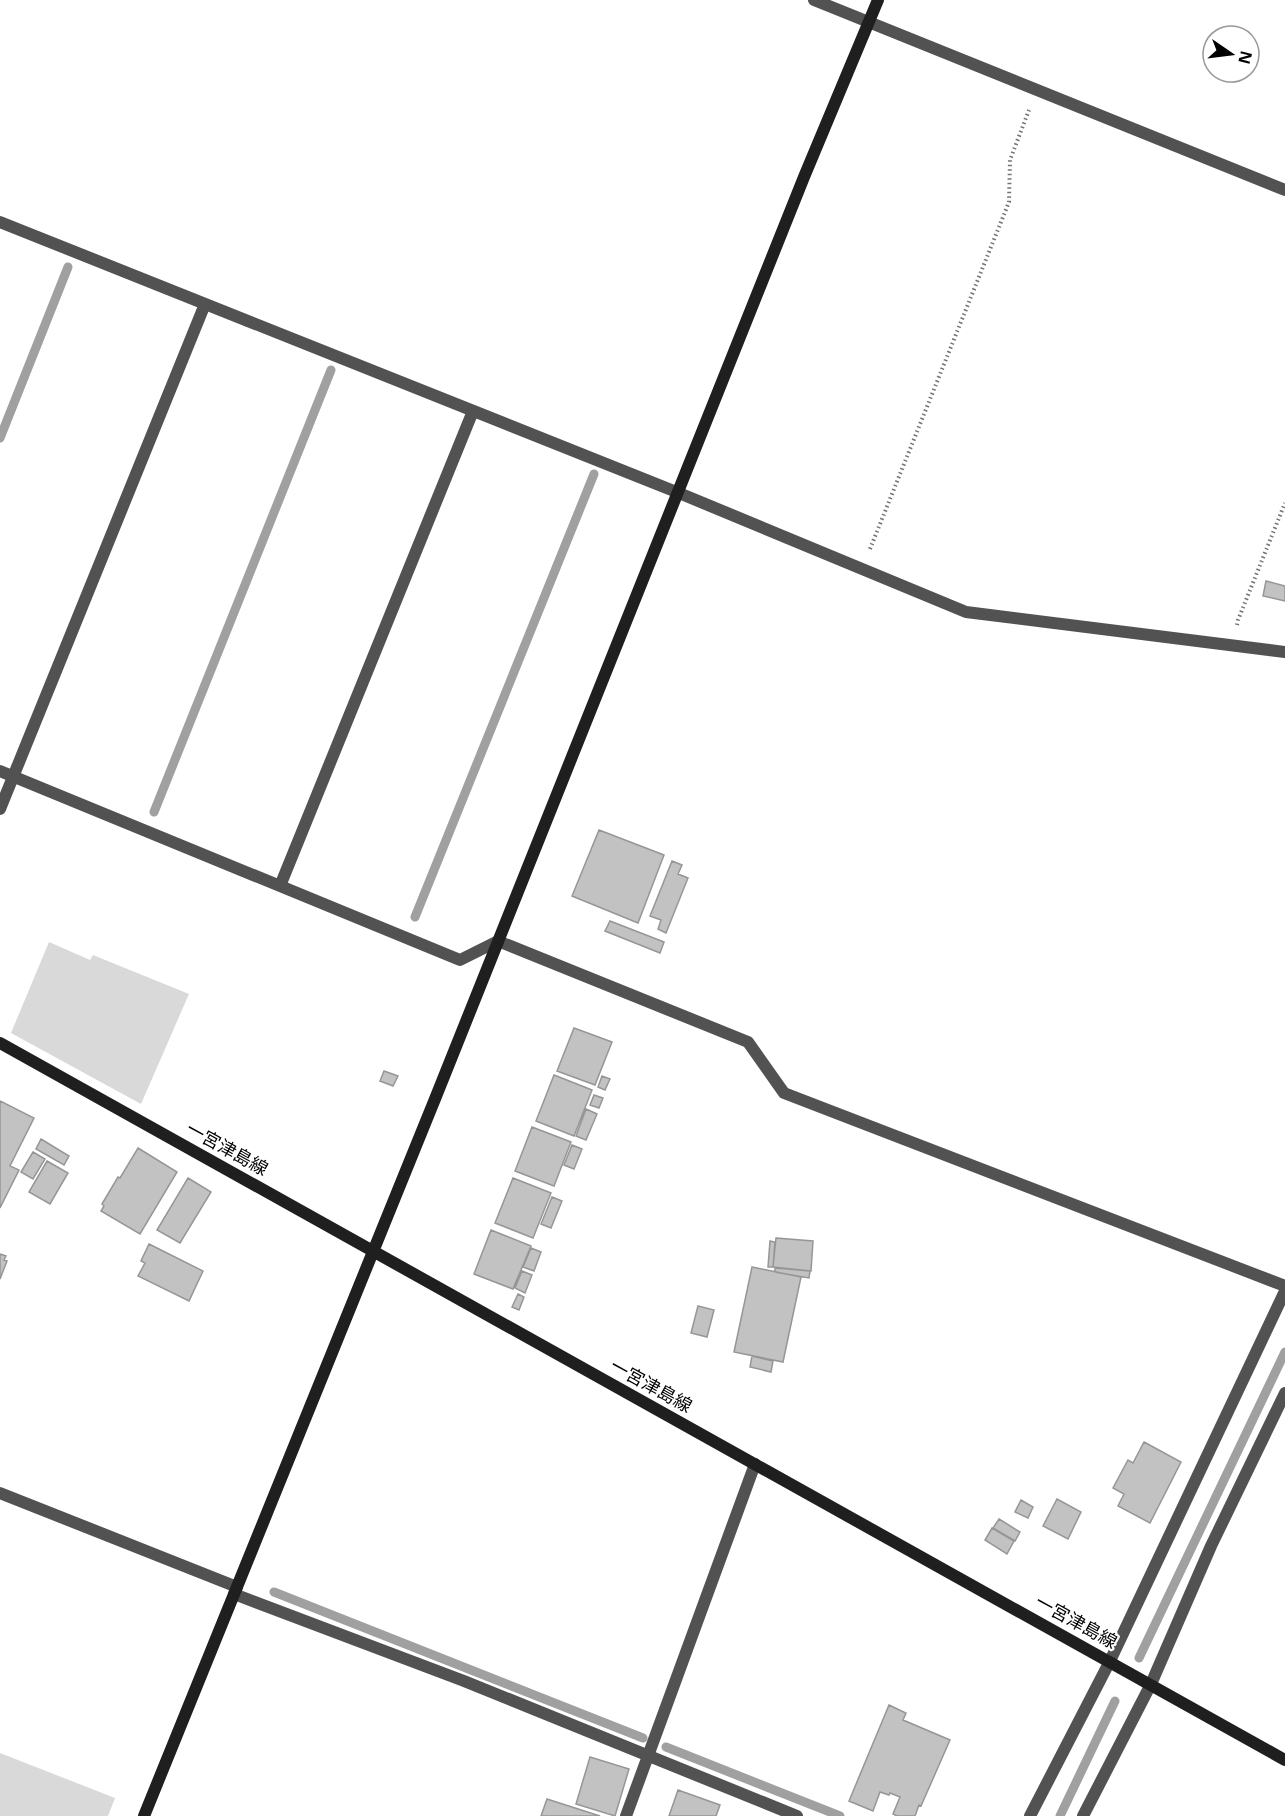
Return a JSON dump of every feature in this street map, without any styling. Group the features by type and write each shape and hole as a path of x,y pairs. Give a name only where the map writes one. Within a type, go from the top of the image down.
{"street":[{"path":"814,0 1285,190"},
{"path":"144,1816 679,493 804,177 878,0"},
{"path":"0,222 679,493 966,612 1285,652"},
{"path":"0,809 205,304"},
{"path":"280,886 472,411"},
{"path":"0,771 460,960 498,941 748,1042 784,1093 1285,1286"},
{"name":"一宮津島線","path":"0,1043 1285,1760"},
{"path":"1030,1816 1110,1661 1285,1291"},
{"path":"1083,1816 1151,1684 1211,1546 1285,1393"},
{"path":"626,1816 755,1464"},
{"path":"0,1493 797,1816"}],"path":[{"path":"862,569 1009,202 1010,160 1038,90"},
{"path":"1235,646 1238,620 1285,503"}],"shaded area":[{"path":"49,942 90,960 93,955 189,994 141,1104 11,1033"},
{"path":"0,1753 115,1798 108,1816 0,1816"}],"building":[{"path":"1266,581 1285,586 1285,601 1263,596"},
{"path":"599,830 664,855 638,923 572,896"},
{"path":"672,861 682,865 678,874 688,878 666,933 658,929 661,920 650,916"},
{"path":"610,921 664,942 660,953 605,931"},
{"path":"574,1028 612,1042 595,1085 557,1071"},
{"path":"384,1071 398,1076 393,1086 380,1081"},
{"path":"554,1075 592,1090 574,1136 536,1121"},
{"path":"602,1076 610,1079 605,1090 598,1087"},
{"path":"594,1095 603,1098 599,1108 590,1105"},
{"path":"0,1101 34,1118 10,1166 19,1170 0,1208"},
{"path":"586,1109 597,1114 586,1140 576,1136"},
{"path":"532,1127 571,1142 554,1186 515,1171"},
{"path":"41,1139 69,1156 64,1165 36,1149"},
{"path":"572,1145 582,1149 574,1169 564,1165"},
{"path":"138,1148 177,1172 140,1234 101,1211 104,1206 102,1204"},
{"path":"33,1152 45,1159 33,1179 21,1172"},
{"path":"47,1161 68,1173 50,1204 29,1192"},
{"path":"188,1178 211,1192 180,1243 157,1230"},
{"path":"513,1178 551,1193 533,1238 495,1223"},
{"path":"552,1197 562,1201 551,1228 541,1224"},
{"path":"491,1230 531,1246 513,1289 474,1274"},
{"path":"776,1238 813,1241 811,1271 773,1267"},
{"path":"770,1241 775,1242 773,1267 768,1267"},
{"path":"149,1244 203,1271 189,1301 138,1276 145,1263 141,1261"},
{"path":"531,1248 541,1252 534,1271 523,1267"},
{"path":"0,1254 6,1256 4,1260 7,1261 0,1279"},
{"path":"752,1267 801,1277 783,1362 734,1352"},
{"path":"775,1268 810,1271 809,1278 775,1272"},
{"path":"522,1271 532,1275 525,1293 515,1288"},
{"path":"518,1294 524,1297 519,1310 512,1307"},
{"path":"698,1306 714,1310 707,1337 691,1333"},
{"path":"752,1356 773,1361 771,1372 750,1367"},
{"path":"1144,1442 1181,1462 1150,1523 1118,1506 1124,1494 1113,1488 1128,1460 1133,1463"},
{"path":"1057,1499 1081,1512 1068,1539 1043,1526"},
{"path":"1021,1500 1033,1507 1028,1518 1015,1512"},
{"path":"999,1519 1020,1532 1015,1541 993,1528"},
{"path":"992,1528 1014,1541 1007,1554 985,1540"},
{"path":"889,1705 906,1713 903,1720 950,1740 915,1816 893,1814 900,1797 890,1793 889,1795 880,1792 873,1811 849,1801"},
{"path":"590,1757 629,1769 615,1816 576,1804"},
{"path":"678,1790 720,1805 716,1816 669,1816"},
{"path":"547,1799 600,1816 541,1816"}],"waterway":[{"path":"0,438 68,267"},
{"path":"154,812 331,370"},
{"path":"415,917 594,474"},
{"path":"1139,1658 1285,1352"},
{"path":"274,1592 643,1738"},
{"path":"1060,1816 1115,1701"},
{"path":"666,1747 840,1816"}]}
